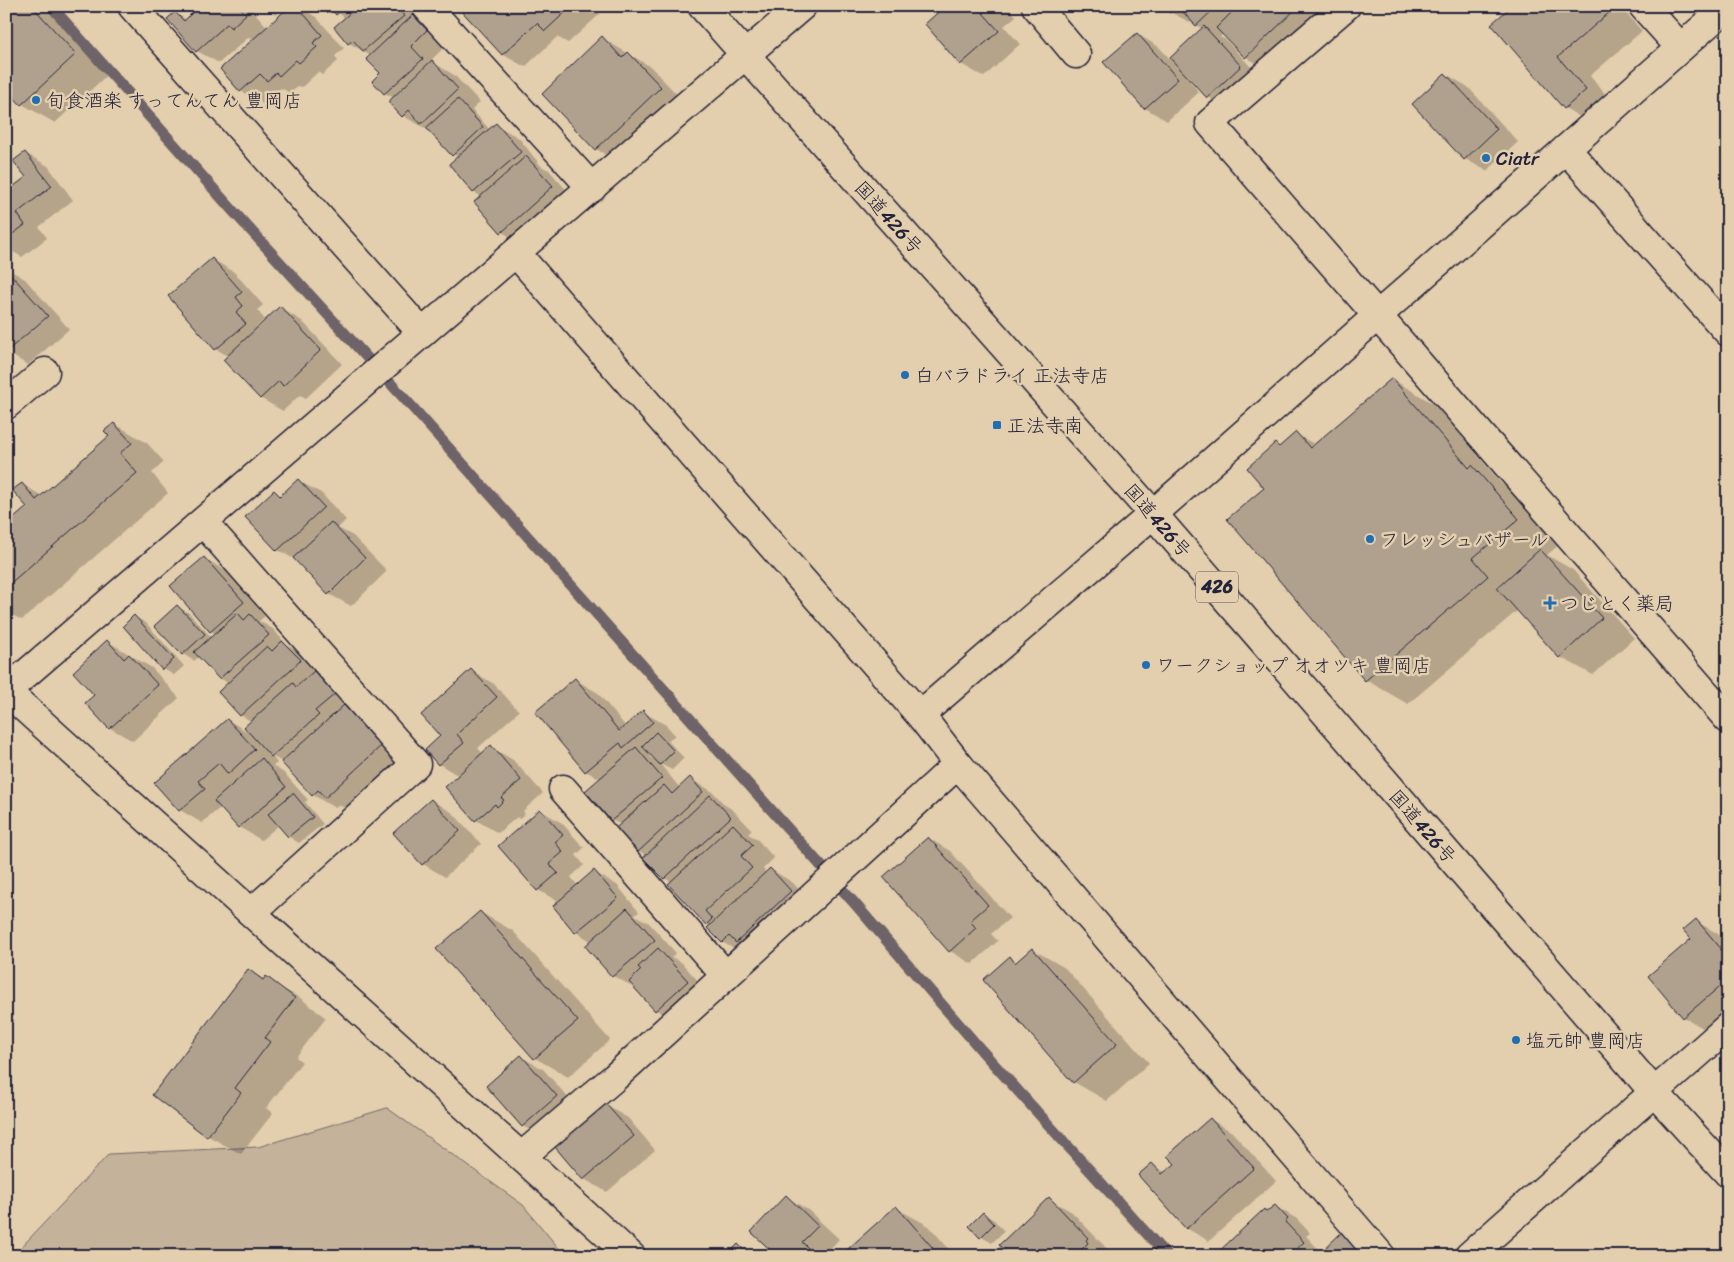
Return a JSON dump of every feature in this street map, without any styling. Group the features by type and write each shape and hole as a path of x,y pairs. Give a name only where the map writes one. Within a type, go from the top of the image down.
{"main road":[{"path":"426,6 592,188"},
{"name":"国道426号","path":"702,6 1153,514 1654,1092 1728,1173"},
{"path":"631,1256 6,691 802,6"},
{"path":"1036,6 1076,54"},
{"path":"1643,6 1680,47"},
{"path":"920,714 1153,514 1728,6"},
{"path":"135,8 422,333"},
{"path":"1338,9 1210,123 1378,314 1728,719"},
{"path":"1566,149 1728,332"},
{"path":"516,253 920,714 958,764 1382,1256"},
{"path":"6,405 45,372"},
{"path":"202,522 416,764 252,912"},
{"path":"522,1156 614,1078 958,764"},
{"path":"563,789 726,976"},
{"path":"1469,1256 1728,1026"}],"shaded area":[{"path":"387,1108 523,1205 565,1256 13,1256 109,1154 258,1147"}],"building":[{"path":"6,6 32,6 76,54 21,105 6,89"},
{"path":"189,6 239,6 246,14 231,28 227,24 196,52 167,19 175,12 184,21 193,12"},
{"path":"290,6 297,6 322,35 313,43 317,47 299,63 296,60 279,76 276,73 267,81 260,74 240,92 220,69"},
{"path":"329,6 346,6 336,15"},
{"path":"358,6 396,6 404,16 363,51 353,40 348,44 334,27"},
{"path":"457,6 572,6 545,31 537,23 502,55"},
{"path":"945,6 990,6 983,13 999,31 960,65 925,24"},
{"path":"1163,6 1177,6 1170,13"},
{"path":"1189,6 1217,6 1196,26 1183,12"},
{"path":"1238,6 1299,6 1245,58 1216,28"},
{"path":"1512,6 1605,6 1610,12 1558,57 1586,90 1564,109 1491,24"},
{"path":"413,15 427,30 411,46 423,59 384,94 372,81 380,73 366,59"},
{"path":"1204,26 1241,66 1207,98 1170,58"},
{"path":"1137,33 1178,79 1144,109 1103,62"},
{"path":"602,36 622,58 628,52 661,87 595,150 542,94"},
{"path":"432,60 458,89 421,124 409,110 402,117 388,102"},
{"path":"1445,73 1497,129 1464,160 1412,104"},
{"path":"458,99 483,127 452,156 426,128"},
{"path":"496,123 521,152 473,193 449,164"},
{"path":"25,152 52,186 17,213 25,225 6,239 6,192 26,177 13,161"},
{"path":"526,156 553,186 501,233 474,202"},
{"path":"212,258 242,292 236,297 243,306 236,312 246,324 215,350 168,296"},
{"path":"6,269 48,316 6,352"},
{"path":"280,306 321,350 283,386 279,381 260,399 223,360"},
{"name":"フレッシュバザール","path":"1392,378 1469,468 1472,465 1519,519 1473,558 1488,576 1365,681 1227,519 1264,488 1247,468 1275,443 1279,447 1296,432 1310,448"},
{"path":"114,423 132,443 120,453 137,473 6,587 6,525 27,507 12,490 22,483 36,500 109,436 104,431"},
{"path":"298,479 324,507 277,551 245,517 274,490 280,496"},
{"path":"331,522 365,558 328,595 293,558"},
{"name":"つじとく薬局","path":"1540,549 1602,618 1559,658 1497,588"},
{"path":"204,557 244,602 210,632 170,586"},
{"path":"177,605 205,634 182,655 154,626"},
{"path":"238,613 244,620 250,614 269,635 219,679 194,652"},
{"path":"134,615 174,659 162,670 123,626"},
{"path":"107,640 124,659 129,654 158,685 109,729 85,703 94,695 73,672"},
{"path":"282,641 301,660 240,716 218,692 267,646 272,651"},
{"path":"471,669 497,697 457,734 464,743 438,765 425,750 440,736 421,715"},
{"path":"314,671 335,694 315,711 319,715 271,757 244,727 293,683 296,687"},
{"path":"575,678 619,731 643,710 653,722 623,748 620,743 585,772 535,712"},
{"path":"344,705 381,746 325,798 318,790 312,796 281,762"},
{"path":"227,719 255,749 228,774 219,763 198,781 205,789 179,811 154,783"},
{"path":"656,732 674,751 660,765 642,746"},
{"path":"491,745 521,780 501,798 504,800 497,807 495,804 475,821 445,787"},
{"path":"636,747 662,778 611,821 585,791"},
{"path":"262,758 286,787 238,828 214,801"},
{"path":"690,777 703,792 638,852 616,828 664,785 672,794"},
{"path":"293,793 313,817 288,837 268,814"},
{"path":"710,795 731,817 664,879 643,858"},
{"path":"431,799 460,831 422,865 393,833"},
{"path":"540,809 563,835 555,842 563,852 549,864 558,873 537,891 498,846"},
{"path":"733,824 753,845 741,856 752,868 705,911 712,919 706,925 668,884"},
{"path":"928,837 988,905 970,921 976,928 949,952 883,877"},
{"path":"770,868 791,891 736,943 729,936 722,943 707,928"},
{"path":"594,870 618,898 575,933 553,906"},
{"path":"627,908 655,940 612,977 585,946"},
{"path":"480,911 578,1021 534,1059 436,949"},
{"path":"1696,919 1728,957 1728,995 1719,987 1683,1018 1648,976 1691,939 1683,930"},
{"path":"658,948 688,981 655,1011 629,982 641,970 638,967"},
{"path":"1032,948 1117,1044 1073,1083 983,980 1010,956 1015,963"},
{"path":"248,969 263,980 266,976 295,998 265,1038 270,1042 235,1088 241,1093 207,1137 152,1095"},
{"path":"521,1055 557,1096 522,1127 486,1086"},
{"path":"605,1103 634,1136 583,1180 555,1147"},
{"path":"1210,1118 1254,1168 1186,1229 1138,1175 1152,1163 1162,1174 1175,1164 1167,1156"},
{"path":"786,1195 818,1226 802,1242 808,1248 800,1256 794,1251 790,1256 777,1256 751,1232"},
{"path":"1049,1197 1088,1238 1086,1240 1088,1243 1075,1256 1009,1256 999,1245"},
{"path":"1275,1205 1288,1219 1285,1222 1304,1242 1289,1256 1214,1256 1264,1209 1266,1212"},
{"path":"896,1206 933,1248 925,1256 840,1256"},
{"path":"983,1212 994,1224 980,1238 969,1226"},
{"path":"1342,1232 1364,1256 1317,1256"},
{"path":"738,1244 750,1256 726,1256"}],"waterway":[{"path":"51,6 234,212 414,409 856,905 982,1051 1167,1256"}],"place":[{"name":"旬食酒楽 すってんてん 豊岡店","path":"36,100"},
{"name":"Ciatr","path":"1486,158"},
{"name":"白バラドライ 正法寺店","path":"905,375"},
{"name":"正法寺南","path":"997,425"},
{"name":"フレッシュバザール","path":"1370,539"},
{"name":"つじとく薬局","path":"1550,603"},
{"name":"ワークショップ オオツキ 豊岡店","path":"1146,665"},
{"name":"塩元帥 豊岡店","path":"1516,1040"}]}
